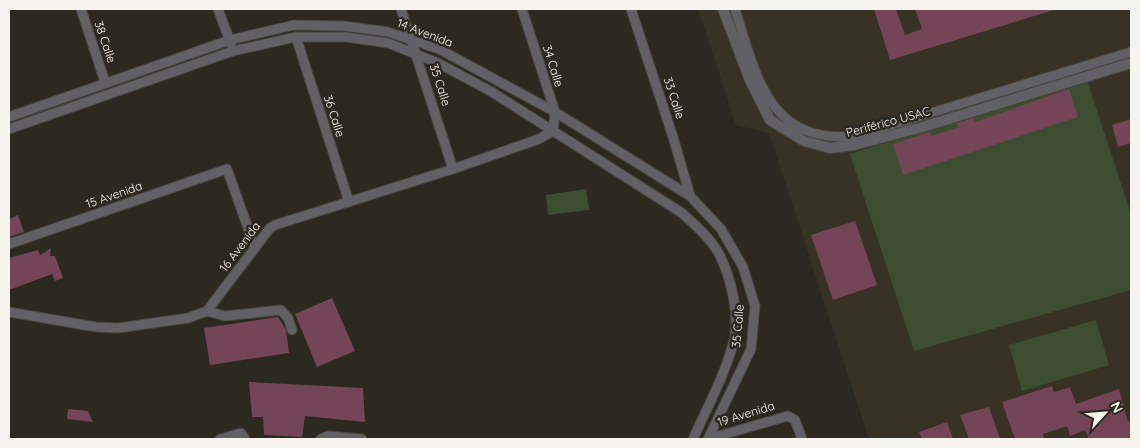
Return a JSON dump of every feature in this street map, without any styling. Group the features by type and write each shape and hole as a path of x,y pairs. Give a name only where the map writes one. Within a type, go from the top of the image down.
{"street":[{"name":"38 Calle","path":"80,9 105,82"},
{"path":"218,9 233,51"},
{"name":"35 Calle","path":"401,9 454,169"},
{"name":"34 Calle","path":"522,9 555,112 553,131"},
{"name":"33 Calle","path":"631,9 673,137 690,196"},
{"name":"Periférico USAC","path":"723,9 750,80 770,120 804,141 830,148 854,145 919,128 1131,63"},
{"name":"Periférico USAC","path":"735,9 755,72 778,113 788,122 814,135 837,138 855,136 1131,52"},
{"name":"14 Avenida","path":"9,117 230,40 294,26 344,26 388,32 412,38 457,58 555,112 690,196"},
{"name":"14 Avenida","path":"9,128 233,51 296,37 346,36 388,43 417,53 492,92 682,213"},
{"name":"36 Calle","path":"296,37 349,202"},
{"name":"16 Avenida","path":"207,311 274,225 454,169 539,139 553,131"},
{"name":"15 Avenida","path":"9,244 227,168 255,248"},
{"name":"35 Calle","path":"690,196 721,229 743,267 755,306 750,349 708,439"},
{"name":"35 Calle","path":"682,213 702,231 718,253 734,298 736,317 734,343 693,439"},
{"path":"9,312 96,327 118,328 188,318 207,311 225,316 281,310 288,318 292,330"},
{"name":"19 Avenida","path":"708,439 783,416 792,417 802,439"},
{"path":"220,439 237,433 241,433 245,439"},
{"path":"321,439 328,436 362,439"}],"shaded area":[{"path":"698,9 1131,9 1131,439 869,439 769,133 736,125"}],"green space":[{"path":"1087,80 1131,214 1131,290 914,351 850,154"},
{"path":"586,189 589,210 548,215 546,195"},
{"path":"1096,320 1109,365 1022,391 1009,345"}],"building":[{"path":"874,9 896,9 905,35 922,29 915,9 1054,10 890,60"},
{"path":"1069,89 1078,117 903,175 893,144 930,132 931,136 959,127 957,123 974,118 975,122"},
{"path":"1131,119 1131,143 1118,147 1112,125"},
{"path":"18,215 24,232 9,237 9,219"},
{"path":"855,221 877,285 833,300 811,235"},
{"path":"51,248 50,256 55,256 63,278 55,281 52,274 9,290 9,258 38,250 40,255"},
{"path":"332,298 355,351 317,367 295,314"},
{"path":"278,317 286,330 289,353 210,365 204,328"},
{"path":"249,382 363,388 365,422 305,416 302,437 264,435 263,417 252,417"},
{"path":"1052,386 1054,392 1070,387 1076,404 1119,389 1128,422 1131,421 1131,439 1089,439 1085,430 1070,436 1067,426 1043,434 1044,439 1015,439 1002,402"},
{"path":"989,407 1000,439 969,439 960,415"},
{"path":"68,409 88,411 93,422 67,419"},
{"path":"947,422 953,439 922,439 919,432"}]}
